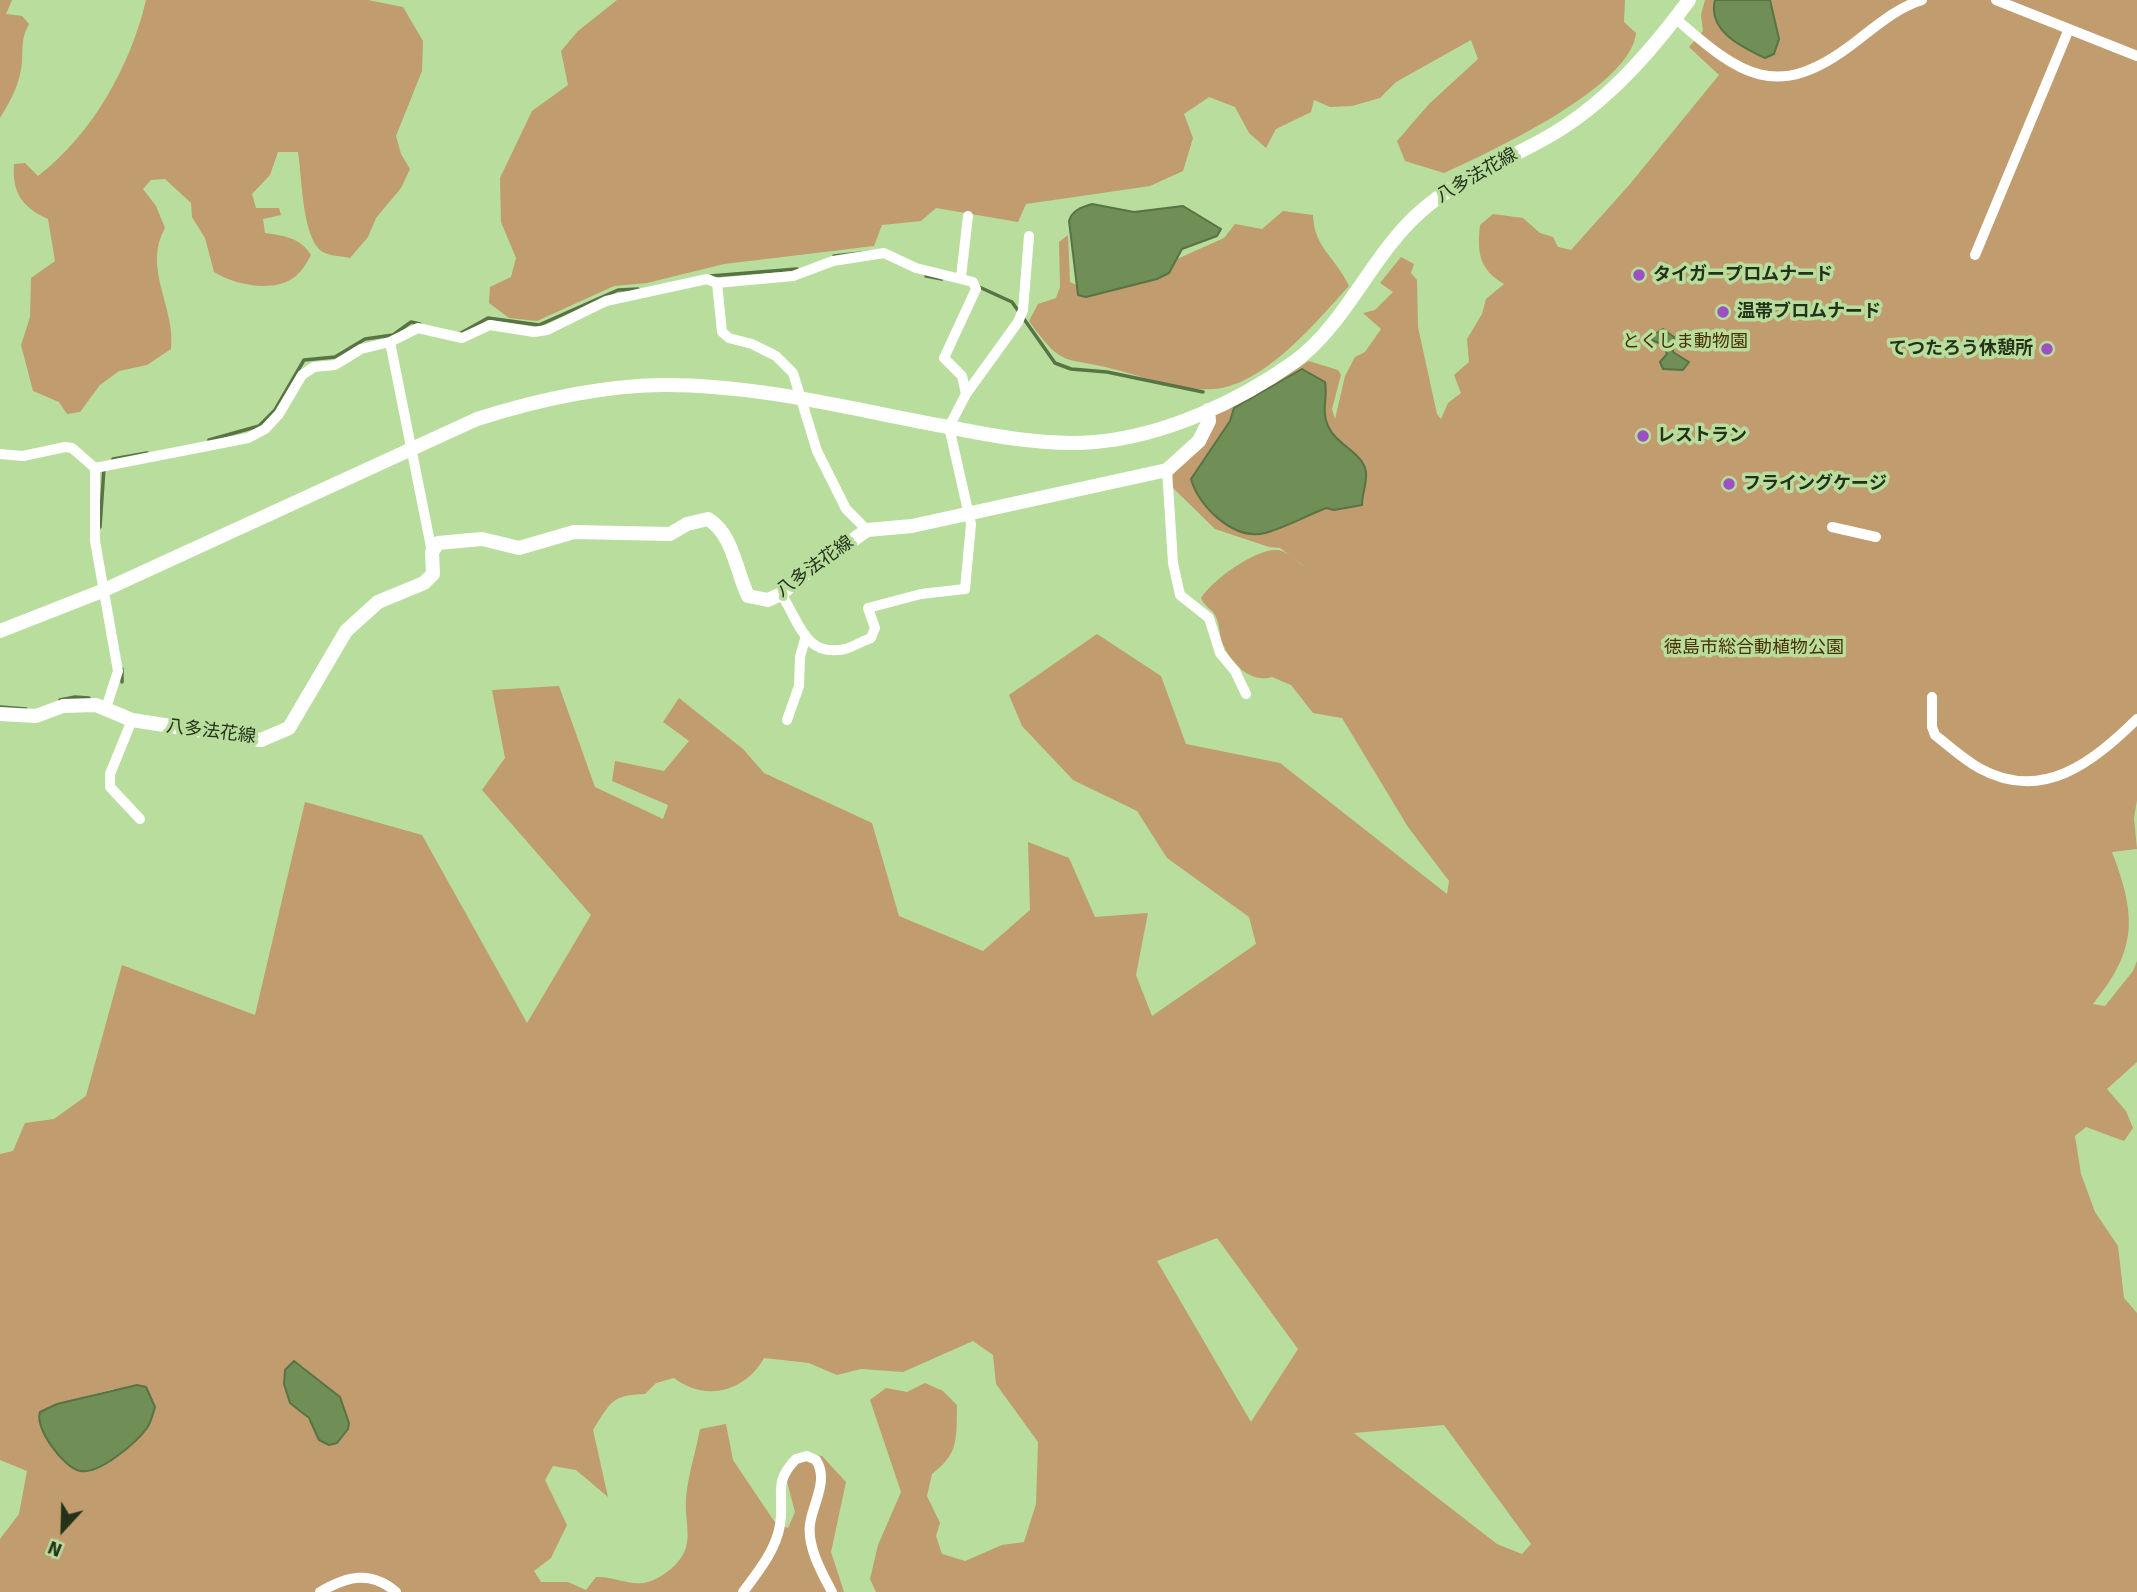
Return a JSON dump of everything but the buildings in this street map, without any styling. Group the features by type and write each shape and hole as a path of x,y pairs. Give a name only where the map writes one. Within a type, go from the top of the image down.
{"main road":[{"name":"八多法花線","path":"0,631 102,591 477,419 528,402 606,388 663,385 724,389 1053,442 1094,442 1162,428 1208,410 1296,360 1325,331 1416,215 1445,192 1487,166 1546,138 1607,95 1689,0"},
{"name":"八多法花線","path":"0,714 36,716 75,705 106,708 132,720 261,740 289,728 346,631 378,602 424,583 433,574 432,552 438,543 482,539 519,548 574,532 670,534 687,524 708,519 717,524 732,552 748,596 768,600 781,594 803,575 867,530 912,526 1167,470 1199,441 1209,421 1208,410"}],"street":[{"path":"1675,18 1741,70 1781,77 1802,74 1840,54 1888,17 1922,0"},
{"path":"1996,0 2137,56"},
{"path":"1975,255 2069,29"},
{"path":"961,278 968,216"},
{"path":"781,594 805,639 822,649 846,649 871,638 875,628 868,608 921,594 965,589 969,512 949,427 966,394 1018,322 1023,310 1029,236"},
{"path":"95,468 248,438 272,422 308,370 335,365 361,349 390,341 418,328 462,338 490,325 534,332 547,330 606,301 707,279 716,283 793,276 833,261 884,253 916,268 973,282 976,289 943,358 962,376 966,394"},
{"path":"716,283 722,332 729,338 752,344 776,356 793,373 817,451 846,509 867,530"},
{"path":"390,341 432,552"},
{"path":"0,454 23,456 65,447 72,448 95,468 95,541 118,671 106,708"},
{"path":"1167,470 1173,563 1180,595 1209,618 1215,643 1235,671 1246,694"},
{"path":"1832,527 1876,537"},
{"path":"787,720 799,686 800,657 805,639"},
{"path":"1931,697 1932,727 1935,735 1976,766 2016,782 2045,780 2063,775 2083,764 2137,719"},
{"path":"132,720 110,774 110,787 140,819"},
{"path":"743,1592 773,1547 780,1523 782,1478 796,1459 807,1456 816,1460 821,1473 810,1525 811,1542 832,1592"},
{"path":"320,1592 340,1580 356,1576 383,1582 397,1592"}],"green space":[{"path":"0,0 12,0 6,14 22,16 29,24 24,38 19,78 0,118"},
{"path":"146,0 368,0 403,7 423,41 422,71 396,136 401,154 410,169 401,188 376,218 368,237 350,258 323,252 316,245 307,221 298,152 278,152 270,175 252,194 256,208 279,208 281,215 263,219 265,233 297,241 311,255 294,278 272,286 241,283 214,272 205,238 192,217 191,203 165,179 151,180 143,189 156,206 165,228 157,258 169,318 171,349 147,365 119,371 100,385 80,412 67,414 59,402 33,391 21,345 30,317 31,278 55,261 48,219 31,209 20,198 15,183 14,164 25,163 38,176 76,140 107,97 119,73 139,25"},
{"path":"617,0 1625,0 1624,22 1636,33 1628,54 1610,75 1585,95 1524,134 1444,173 1405,161 1397,141 1429,104 1478,59 1471,40 1396,82 1380,98 1352,106 1330,107 1314,100 1311,112 1276,129 1266,148 1249,133 1235,107 1209,97 1184,114 1193,138 1183,171 1150,186 1026,204 1018,222 936,208 921,221 882,225 874,246 724,264 647,283 614,286 537,321 509,318 489,303 490,287 511,277 516,258 501,222 500,178 532,111 568,85 561,51 578,31"},
{"path":"1705,0 2137,0 2137,800 2134,818 2137,849 2112,852 2126,896 2128,932 2118,967 2093,1004 2105,1006 2133,971 2137,961 2137,1062 2107,1089 2126,1111 2133,1128 2124,1141 2086,1127 2075,1136 2081,1174 2095,1212 2118,1246 2124,1298 2137,1313 2137,1592 876,1592 870,1579 878,1545 901,1492 870,1400 886,1388 907,1392 925,1383 943,1391 957,1405 955,1444 948,1459 932,1474 927,1496 940,1523 936,1536 942,1554 965,1561 1002,1545 1024,1542 1036,1504 1038,1442 996,1384 993,1355 973,1341 903,1372 861,1369 837,1375 809,1363 764,1358 746,1379 724,1390 698,1390 674,1378 656,1383 645,1394 618,1398 593,1430 608,1497 576,1470 553,1466 545,1480 567,1525 551,1558 534,1571 541,1582 568,1582 586,1590 596,1577 631,1583 648,1582 666,1573 680,1560 687,1544 686,1498 700,1429 726,1424 733,1460 774,1521 788,1528 795,1512 786,1478 805,1453 822,1456 846,1482 831,1552 844,1592 0,1592 0,1539 19,1514 27,1471 0,1460 0,1154 13,1151 25,1123 54,1119 86,1096 122,965 255,1015 305,802 422,835 527,1023 591,915 482,790 505,758 492,690 559,686 595,787 663,819 668,805 612,781 615,761 664,771 689,741 663,722 679,698 743,749 764,773 872,823 899,916 983,951 1030,910 1028,842 1069,858 1095,917 1148,913 1136,975 1152,1016 1256,944 1249,917 1167,858 1137,811 1073,780 1022,726 1009,695 1097,634 1161,676 1186,744 1280,763 1447,894 1449,881 1408,827 1342,718 1313,713 1291,685 1272,677 1256,677 1242,670 1222,642 1217,618 1201,598 1235,566 1269,551 1289,555 1280,548 1269,547 1215,529 1173,488 1170,475 1215,413 1275,383 1309,361 1338,370 1341,375 1332,409 1335,419 1345,376 1355,357 1365,352 1381,329 1363,313 1375,310 1393,292 1380,283 1401,257 1414,264 1411,273 1417,280 1418,327 1437,414 1441,419 1448,403 1461,393 1454,375 1469,362 1467,339 1482,314 1486,299 1504,284 1489,272 1482,259 1479,244 1480,225 1493,214 1523,218 1540,233 1553,237 1558,247 1571,250 1630,184 1719,75 1689,47 1703,31 1701,15","holes":["1217,1238 1298,1349 1251,1422 1157,1261","303,1366 333,1393 345,1409 348,1429 319,1440 310,1421 288,1395 285,1370","114,1389 148,1427 112,1460 89,1471 79,1471 66,1460 40,1412 57,1404","1444,1425 1531,1544 1522,1554 1497,1544 1354,1433"]},
{"path":"1283,211 1313,215 1321,244 1349,286 1275,361 1240,382 1222,388 1196,389 1066,359 1050,348 1029,321 1038,304 1056,298 1060,287 1059,242 1068,235 1070,282 1087,290 1155,274 1177,259 1224,238 1235,224 1262,229"}],"shaded area":[{"path":"1715,0 1770,0 1779,39 1774,54 1765,58 1728,36 1716,21"},
{"path":"1092,204 1134,212 1183,206 1221,229 1217,236 1182,249 1169,273 1157,279 1086,297 1078,295 1069,221 1075,212"},
{"path":"1663,329 1674,337 1673,352 1689,362 1683,370 1663,369 1660,362 1667,354 1663,345 1652,340 1652,336"},
{"path":"1302,369 1325,382 1325,415 1328,426 1364,465 1366,476 1362,505 1334,510 1326,508 1265,533 1241,532 1230,527 1209,510 1191,479 1230,421 1234,408"},
{"path":"294,1361 340,1397 349,1423 348,1429 337,1443 329,1445 319,1440 309,1418 290,1403 284,1384 285,1370"},
{"path":"137,1385 146,1387 155,1407 150,1423 142,1434 117,1456 97,1468 80,1471 66,1463 41,1428 40,1412 57,1404"}],"waterway":[{"path":"834,256 871,252"},
{"path":"710,276 797,269"},
{"path":"926,276 942,279"},
{"path":"977,286 1012,302 1055,363 1071,369 1107,372 1203,392"},
{"path":"461,333 488,318 539,325 618,290 638,289"},
{"path":"209,440 259,426 275,410 304,360 335,357 365,339 393,335 411,322 420,324"},
{"path":"113,459 147,453"},
{"path":"100,527 104,468"},
{"path":"122,669 122,682"},
{"path":"60,700 89,698"},
{"path":"0,707 26,709"}],"place":[{"name":"タイガープロムナード","path":"1639,275"},
{"name":"温帯ブロムナード","path":"1723,312"},
{"name":"てつたろう休憩所","path":"2047,349"},
{"name":"レストラン","path":"1643,436"},
{"name":"フライングケージ","path":"1729,484"}],"park label":[{"name":"とくしま動物園","path":"1685,342"},
{"name":"徳島市総合動植物公園","path":"1754,648"}]}
